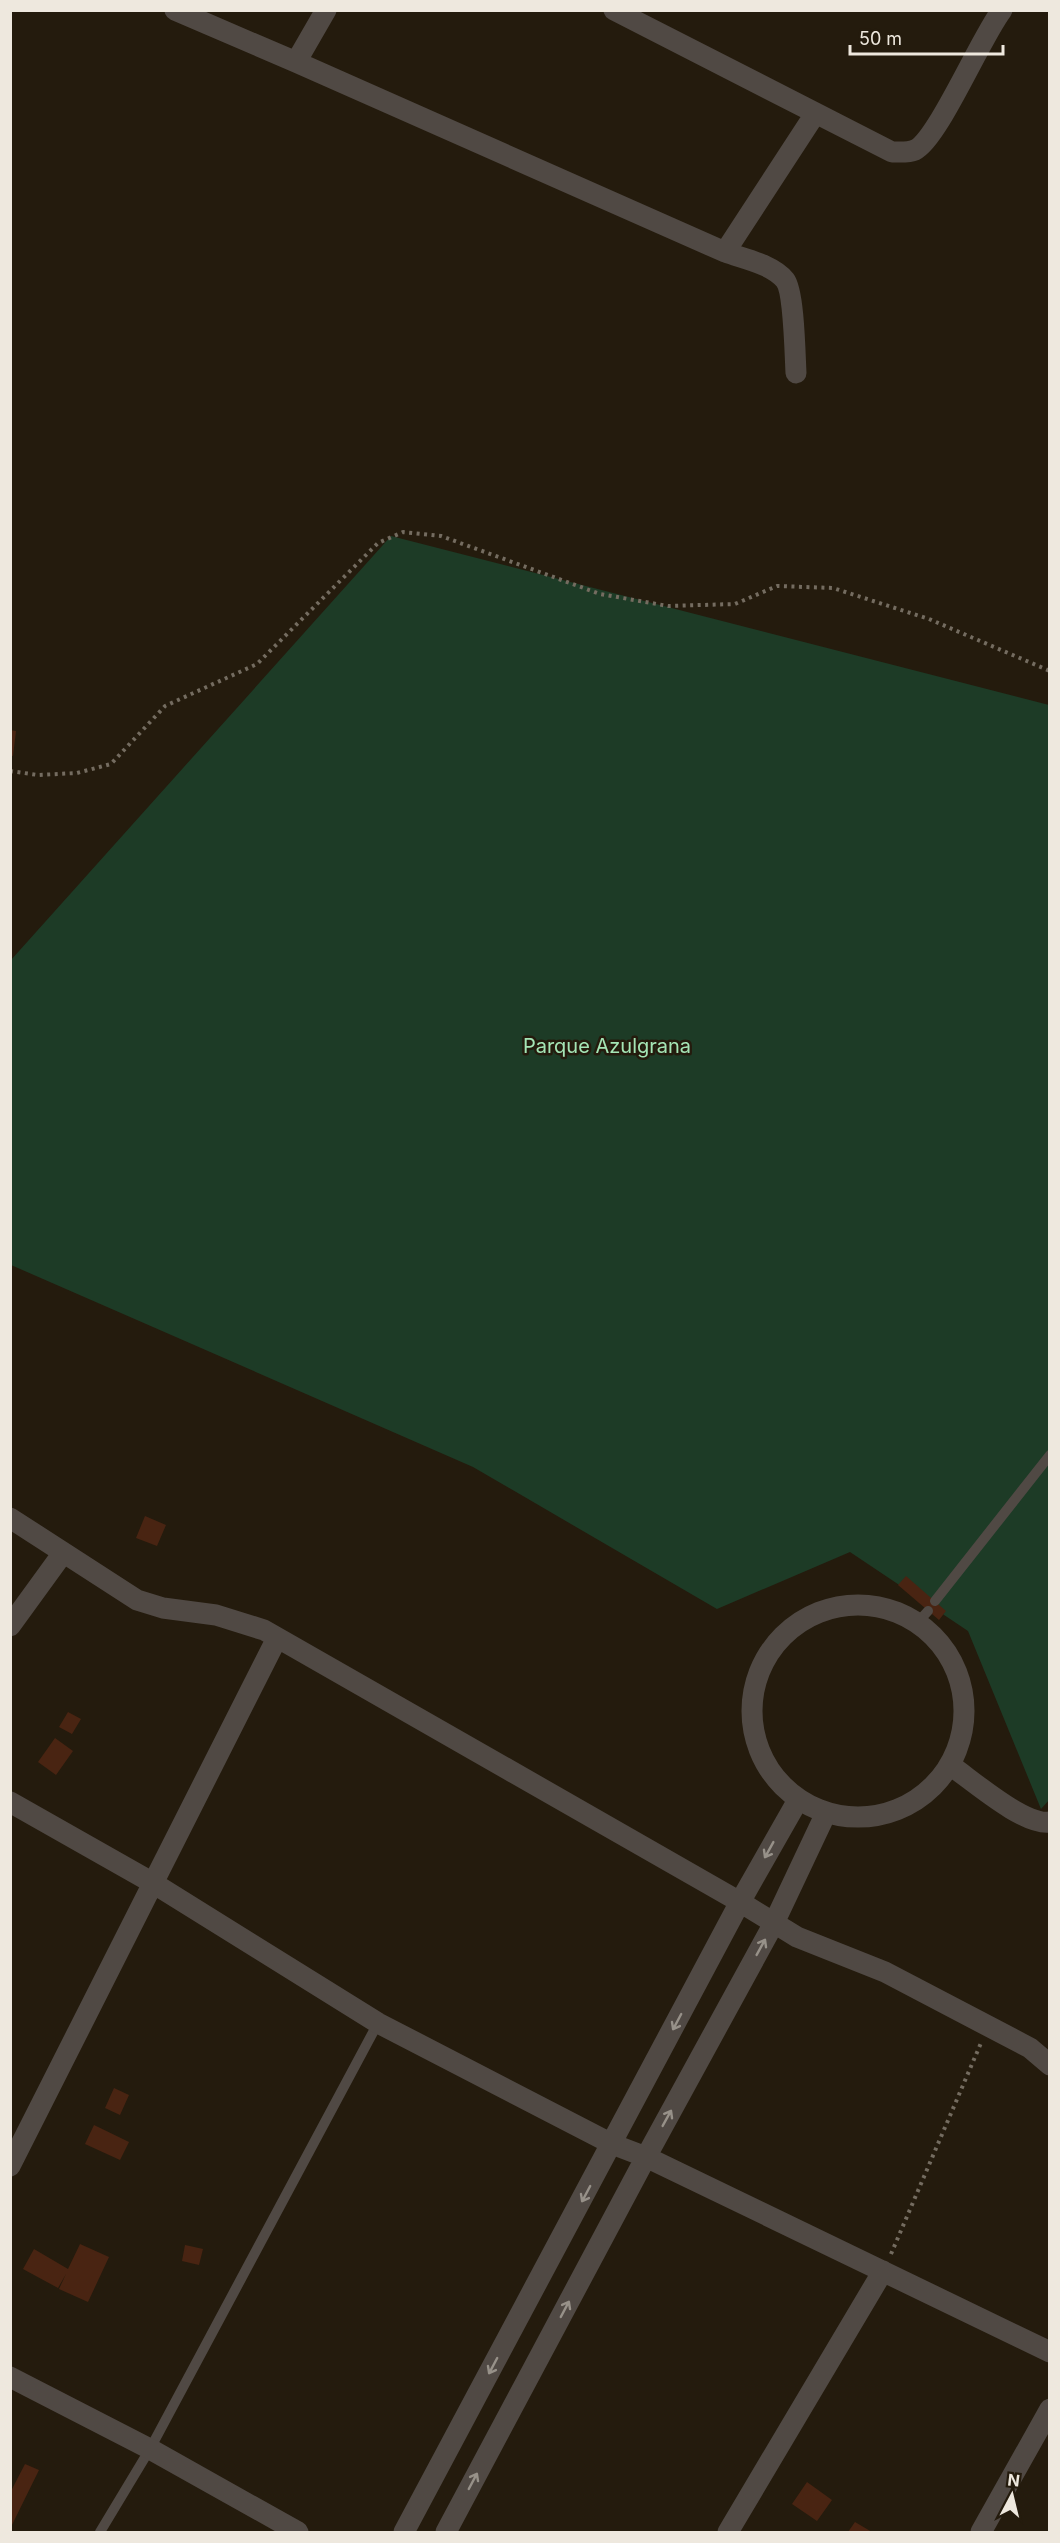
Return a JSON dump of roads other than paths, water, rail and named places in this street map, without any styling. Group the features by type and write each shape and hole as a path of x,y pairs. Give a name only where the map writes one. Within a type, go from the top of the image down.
{"street":[{"path":"175,10 725,252 772,269 786,281 790,296 796,373"},
{"path":"296,62 326,10"},
{"path":"614,10 892,152 905,153 916,150 932,132 1002,10"},
{"path":"725,252 815,114"},
{"path":"10,1518 137,1600 163,1608 216,1615 264,1630 740,1902 797,1938 885,1972 1030,2048 1050,2065"},
{"path":"10,1626 63,1553"},
{"path":"854,1604 887,1608 923,1617 932,1634 953,1662 964,1696 963,1732 950,1765 927,1792 897,1810 862,1818 826,1813 798,1800 773,1777 757,1748 750,1715 754,1682 768,1651 792,1627 821,1610 854,1604"},
{"path":"10,2166 277,1638"},
{"path":"950,1765 1022,1815 1043,1823 1050,1822"},
{"path":"404,2532 740,1902 798,1800"},
{"path":"10,1802 153,1883 378,2024 612,2144 646,2157 1050,2352"},
{"path":"446,2532 774,1923 826,1813"},
{"path":"728,2532 883,2271"},
{"path":"10,2377 150,2449 298,2532"},
{"path":"981,2532 1050,2409"}],"lane":[{"path":"935,1601 1050,1455"},
{"path":"100,2532 150,2449 378,2024"}],"park label":[{"name":"Parque Azulgrana","path":"607,1046"}]}
